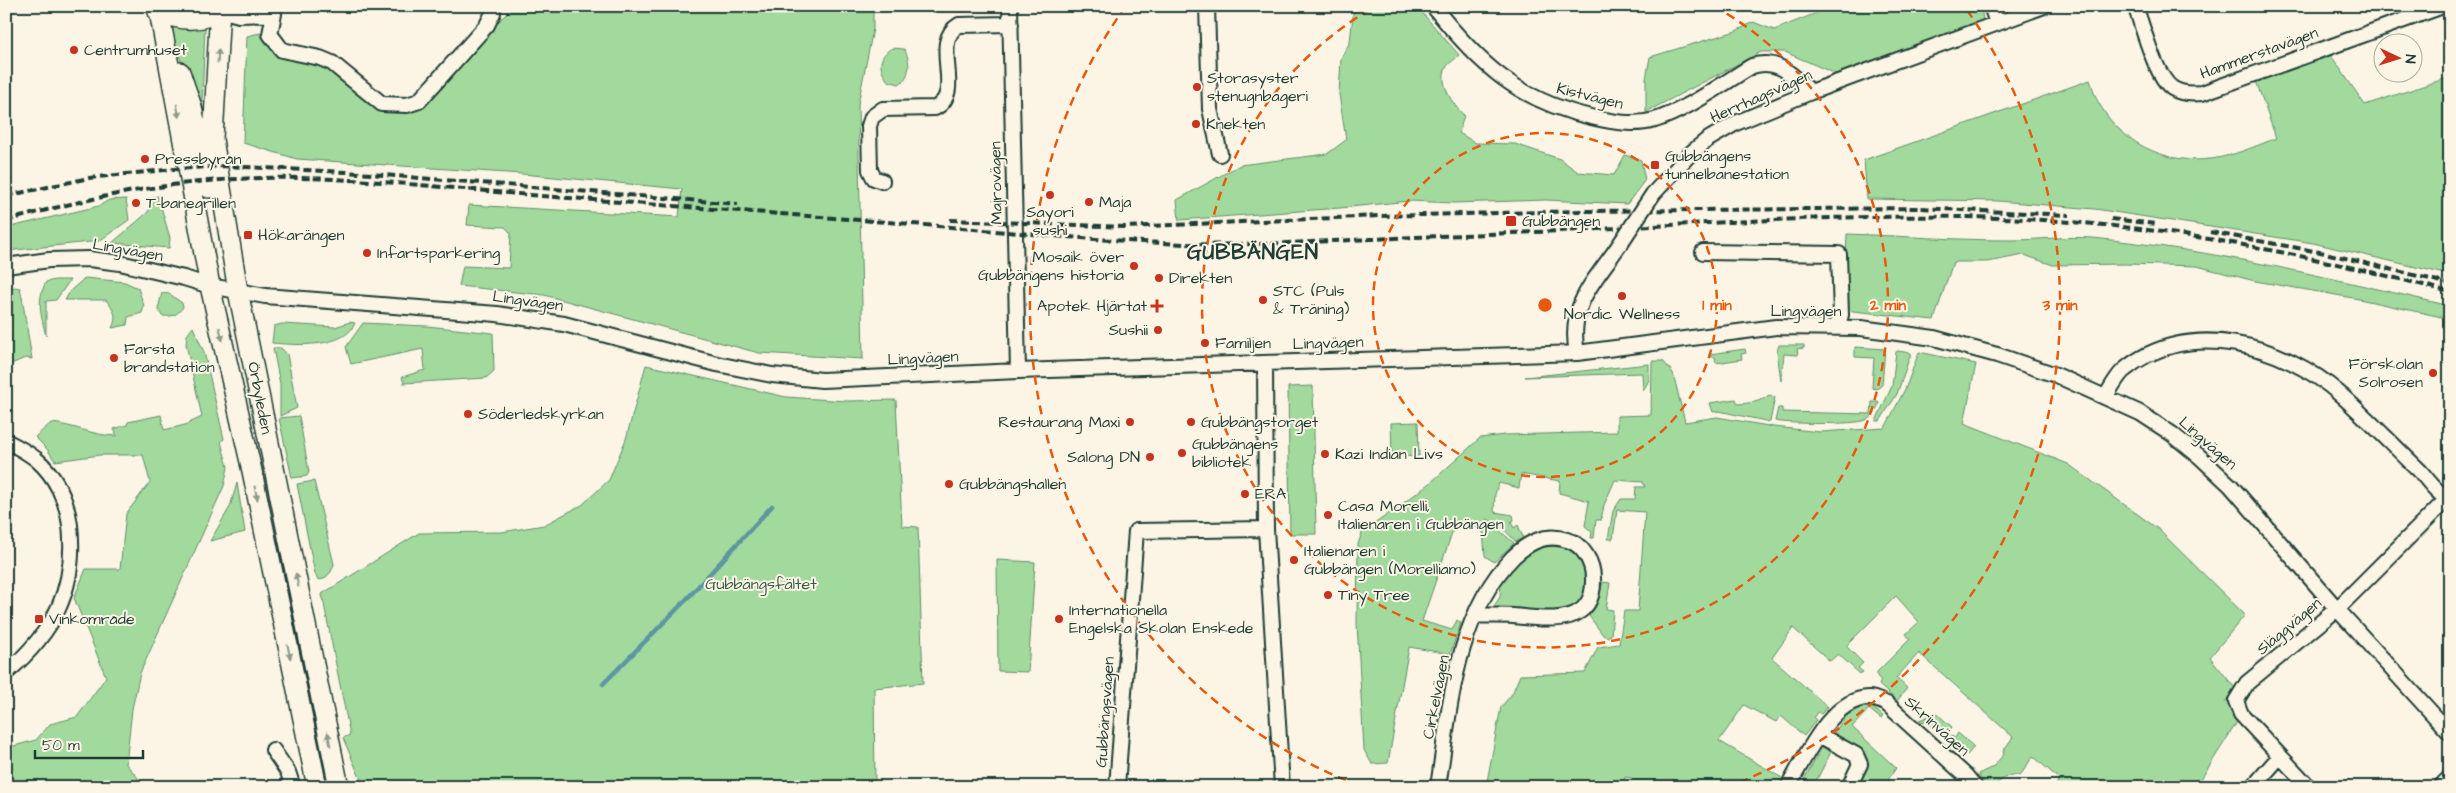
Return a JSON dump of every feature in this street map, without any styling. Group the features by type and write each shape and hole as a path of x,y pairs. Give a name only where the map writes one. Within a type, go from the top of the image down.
{"main road":[{"path":"158,9 176,18 196,20 211,16 220,7"},
{"name":"Örbyleden","path":"220,7 213,139 225,289 252,471 317,787"},
{"name":"Örbyleden","path":"158,9 225,289 339,787"}],"street":[{"name":"Majrovägen","path":"1010,6 1018,371"},
{"path":"1207,6 1210,110 1220,154"},
{"name":"Kistvägen","path":"1433,6 1463,44 1487,67 1508,82 1543,102 1599,119 1640,124 1656,119 1752,66 1762,64 1778,65 1788,70 1812,92"},
{"path":"1991,6 1997,23"},
{"name":"Herrhagsvägen","path":"1577,353 1574,330 1581,300 1653,194 1672,172 1707,140 1736,123 1812,92 2044,6"},
{"name":"Hammerstavägen","path":"2135,6 2163,77 2171,87 2181,92 2192,94 2202,94 2443,6"},
{"path":"220,7 239,15 272,10 270,34 282,50 320,58 332,63 382,104 408,105 420,101 487,26 493,13"},
{"path":"882,181 874,178 870,170 869,126 872,117 883,109 935,108 940,105 948,94 947,41 954,28 958,25 1011,24"},
{"path":"1703,252 1839,254 1841,315 1837,327"},
{"name":"Lingvägen","path":"6,266 49,260 89,259 154,271 225,289 265,296 450,309 564,324 718,364 796,379 839,380 1018,371 1577,353 1776,327 1837,327 1911,334 1969,347 2056,375 2106,396 2140,413 2199,456 2257,515 2337,609 2450,733"},
{"path":"2106,396 2122,372 2146,355 2163,348 2200,340 2217,341 2255,349 2274,355 2308,372 2339,393 2448,499"},
{"path":"1265,363 1266,529 1282,787"},
{"path":"6,441 36,459 59,488 68,507 72,548 70,574 64,595 50,623 26,656 6,673"},
{"name":"Släggvägen","path":"2309,787 2241,714 2236,700 2247,683 2337,609 2448,499"},
{"name":"Gubbängsvägen","path":"1117,787 1136,531 1266,529"},
{"name":"Cirkelvägen","path":"1438,787 1458,664 1475,616 1494,578 1531,542 1550,538 1570,540 1577,545 1591,564 1594,577 1590,598 1583,608 1568,617 1549,620 1510,616 1475,616"},
{"name":"Skrinvägen","path":"1819,735 1839,710 1854,700 1871,698 1887,704 1966,776 1974,787"},
{"path":"1788,787 1819,735 1856,755 1860,764 1848,787"},
{"path":"273,750 288,772 293,787"},
{"path":"2253,787 2280,756"},
{"path":"2440,787 2450,777"}],"green space":[{"path":"514,6 873,6 873,29 858,104 863,359 759,353 544,295 459,286 463,266 509,268 511,233 505,227 467,225 469,205 679,217 682,189 522,174 297,159 243,143 247,36 260,33 268,46 277,53 322,62 370,100 414,107"},
{"path":"1354,6 1417,7 1459,55 1447,66 1444,72 1444,79 1451,99 1464,115 1459,133 1476,143 1515,144 1560,159 1578,172 1614,175 1625,155 1641,160 1645,180 1627,204 1546,200 1454,203 1409,201 1179,220 1177,200 1240,165 1327,154 1346,140 1339,94 1341,58 1350,42"},
{"path":"1834,6 1981,6 1983,20 1836,74 1785,52 1761,52 1646,112 1646,79 1650,57 1736,31 1753,22 1774,30"},
{"path":"171,24 205,27 202,102 204,127 194,90 173,42"},
{"path":"892,48 904,49 909,63 908,73 899,84 888,81 881,67 884,55"},
{"path":"2330,54 2365,105 2450,77 2450,275 2313,243 2095,209 1998,201 1867,199 1864,160 2090,80 2098,102 2110,120 2137,143 2152,151 2186,159 2204,160 2249,149 2276,138 2256,81"},
{"path":"158,196 170,238 169,248 112,243 147,213 151,207 153,197"},
{"path":"126,199 129,220 99,241 6,251 6,228 99,206 109,200"},
{"path":"1847,234 1990,240 2093,238 2138,243 2228,257 2317,275 2450,306 2450,312 2446,318 2359,299 2255,281 2197,266 2126,264 2053,265 2024,255 1987,262 1953,262 1934,320 1844,310"},
{"path":"85,278 125,282 138,288 144,306 142,313 128,317 127,325 112,328 115,320 114,313 106,300 65,300 71,290"},
{"path":"70,280 56,300 46,301 46,336 40,302 46,282"},
{"path":"20,288 32,359 25,358 9,365 6,362 6,347 12,336 6,333 6,289"},
{"path":"162,293 169,294 182,303 183,307 177,314 162,316 158,309"},
{"path":"350,322 355,323 349,331 341,337 330,341 318,344 272,343 274,326 282,324 335,327"},
{"path":"363,323 427,326 493,333 494,371 486,378 404,383 402,377 425,370 423,349 351,364 346,347"},
{"path":"193,327 204,352 224,439 221,442 228,467 224,486 140,673 132,709 126,764 146,787 6,787 6,751 10,747 36,740 50,724 77,717 106,677 74,598 86,569 120,569 126,514 150,482 143,455 100,455 55,461 47,449 35,437 51,423 109,436 117,436 114,429 127,425 128,422 161,415 164,430 185,425 202,417 186,344 187,335"},
{"path":"1779,345 1804,345 1804,348 1797,349 1798,355 1784,354 1781,381 1777,351"},
{"path":"1855,347 1885,349 1882,385 1877,389 1872,388 1874,358 1855,357"},
{"path":"273,348 281,348 287,354 297,408 280,416 280,384"},
{"path":"1745,349 1746,353 1741,354 1742,359 1716,363 1715,357 1710,357 1710,354"},
{"path":"1896,352 1911,353 1897,394 1880,421 1876,421 1892,386"},
{"path":"1919,352 1976,364 1964,423 2068,464 2158,529 2245,615 2210,657 2235,688 2225,702 2239,719 2196,787 2055,787 2059,779 2033,756 2020,776 2011,775 1987,787 1978,774 1993,767 2004,754 2003,751 2013,737 1919,653 1896,678 1907,688 1897,701 1879,685 1881,681 1877,676 1877,672 1910,639 1906,634 1919,622 1896,596 1846,646 1863,663 1858,668 1863,672 1860,674 1838,654 1830,661 1793,628 1772,658 1828,707 1821,714 1818,712 1814,718 1816,720 1804,736 1781,716 1776,722 1744,705 1719,741 1784,779 1781,787 1714,787 1702,783 1701,787 1629,787 1632,778 1625,777 1622,787 1486,787 1501,707 1512,694 1520,675 1585,673 1598,647 1619,644 1624,611 1638,611 1645,512 1617,510 1613,539 1608,539 1613,511 1621,499 1635,499 1636,487 1645,487 1643,482 1615,480 1604,505 1601,520 1596,520 1594,538 1591,538 1592,532 1585,526 1589,501 1559,493 1560,481 1521,474 1519,488 1499,483 1495,494 1494,512 1513,515 1514,520 1511,522 1514,528 1518,525 1523,537 1516,542 1500,525 1487,519 1486,522 1492,524 1514,543 1494,562 1485,556 1483,530 1456,521 1422,621 1452,630 1457,620 1461,623 1450,654 1409,647 1388,763 1372,764 1364,750 1357,623 1358,544 1362,533 1428,485 1480,438 1505,435 1617,432 1617,416 1651,415 1652,361 1663,361 1673,373 1685,422 1717,417 1774,427 1820,432 1885,428 1906,387"},
{"path":"1649,364 1649,380 1643,391 1642,373 1525,377"},
{"name":"Gubbängsfältet","path":"646,365 786,397 847,401 896,400 902,526 918,527 923,683 874,688 875,787 364,787 343,738 350,735 322,594 419,533 502,532 544,525 582,505 609,480 626,439"},
{"path":"1313,386 1316,534 1290,534 1288,387"},
{"path":"1769,395 1775,397 1770,422 1719,411 1713,412 1710,403 1736,399 1738,404 1747,403 1759,401"},
{"path":"1872,402 1879,402 1875,412 1871,417 1859,422 1821,424 1775,421 1778,408 1782,408 1782,412 1871,414"},
{"path":"299,416 309,472 307,476 292,478 279,418"},
{"path":"1418,422 1419,456 1392,457 1391,423"},
{"path":"314,481 334,564 331,572 324,579 318,580 315,574 297,484"},
{"path":"237,483 245,532 210,541 230,507"},
{"path":"1555,544 1574,552 1581,559 1587,578 1584,594 1580,600 1574,606 1560,613 1542,614 1518,609 1490,612 1500,597 1501,581 1515,564 1535,548"},
{"path":"997,560 1035,562 1028,672 998,671"},
{"path":"1603,582 1610,583 1606,609 1613,610 1611,635 1607,637 1603,635 1589,616 1596,606"},
{"path":"1861,707 1873,708 1883,716 1881,719 1869,709 1852,727 1896,768 1888,780 1896,787 1851,787 1862,765 1832,736 1846,716"},
{"path":"1936,713 1952,727 1945,736 1925,721 1921,722 1919,720"},
{"path":"1958,733 1974,747 1967,755 1956,749 1950,741 1949,738 1951,736 1955,738"},
{"path":"1822,747 1831,752 1813,787 1800,787"}],"waterway":[{"path":"603,684 684,602 772,506"}],"railway":[{"path":"6,196 89,178 224,166 346,172 738,204"},
{"path":"6,221 69,204 132,191 196,182 261,178 338,179 1068,237 1185,244 1290,243 1858,217 1969,217 2079,223 2186,235 2292,254 2450,292"},
{"path":"950,220 1125,227 1380,216 1584,211 1920,208 2069,215"},
{"path":"2111,219 2156,224"},
{"path":"2210,232 2325,253 2450,284"}],"place":[{"name":"Centrumhuset","path":"74,50"},
{"name":"Storasyster stenugnbageri","path":"1197,87"},
{"name":"Knekten","path":"1196,124"},
{"name":"Pressbyrån","path":"145,159"},
{"name":"Gubbängens tunnelbanestation","path":"1655,165"},
{"name":"Sayori sushi","path":"1050,195"},
{"name":"Maja","path":"1089,202"},
{"name":"T-banegrillen","path":"136,203"},
{"name":"Gubbängen","path":"1511,221"},
{"name":"Hökarängen","path":"248,235"},
{"name":"Infartsparkering","path":"367,253"},
{"name":"Mosaik över Gubbängens historia","path":"1134,266"},
{"name":"Direkten","path":"1159,278"},
{"name":"Nordic Wellness","path":"1622,296"},
{"name":"STC (Puls & Träning)","path":"1263,300"},
{"name":"Apotek Hjärtat","path":"1157,306"},
{"name":"Sushii","path":"1158,330"},
{"name":"Familjen","path":"1205,343"},
{"name":"Farsta brandstation","path":"114,358"},
{"name":"Förskolan Solrosen","path":"2433,373"},
{"name":"Söderledskyrkan","path":"468,414"},
{"name":"Restaurang Maxi","path":"1130,422"},
{"name":"Gubbängstorget","path":"1191,422"},
{"name":"Gubbängens bibliotek","path":"1182,453"},
{"name":"Kazi Indian Livs","path":"1325,454"},
{"name":"Salong DN","path":"1150,457"},
{"name":"Gubbängshallen","path":"949,484"},
{"name":"ERA","path":"1245,494"},
{"name":"Casa Morelli, Italienaren i Gubbängen","path":"1328,515"},
{"name":"Italienaren i Gubbängen (Morelliamo)","path":"1294,560"},
{"name":"Tiny Tree","path":"1328,595"},
{"name":"Vinkområde","path":"39,619"},
{"name":"Internationella Engelska Skolan Enskede","path":"1059,619"}],"district":[{"name":"GUBBÄNGEN","path":"1253,252"}]}
